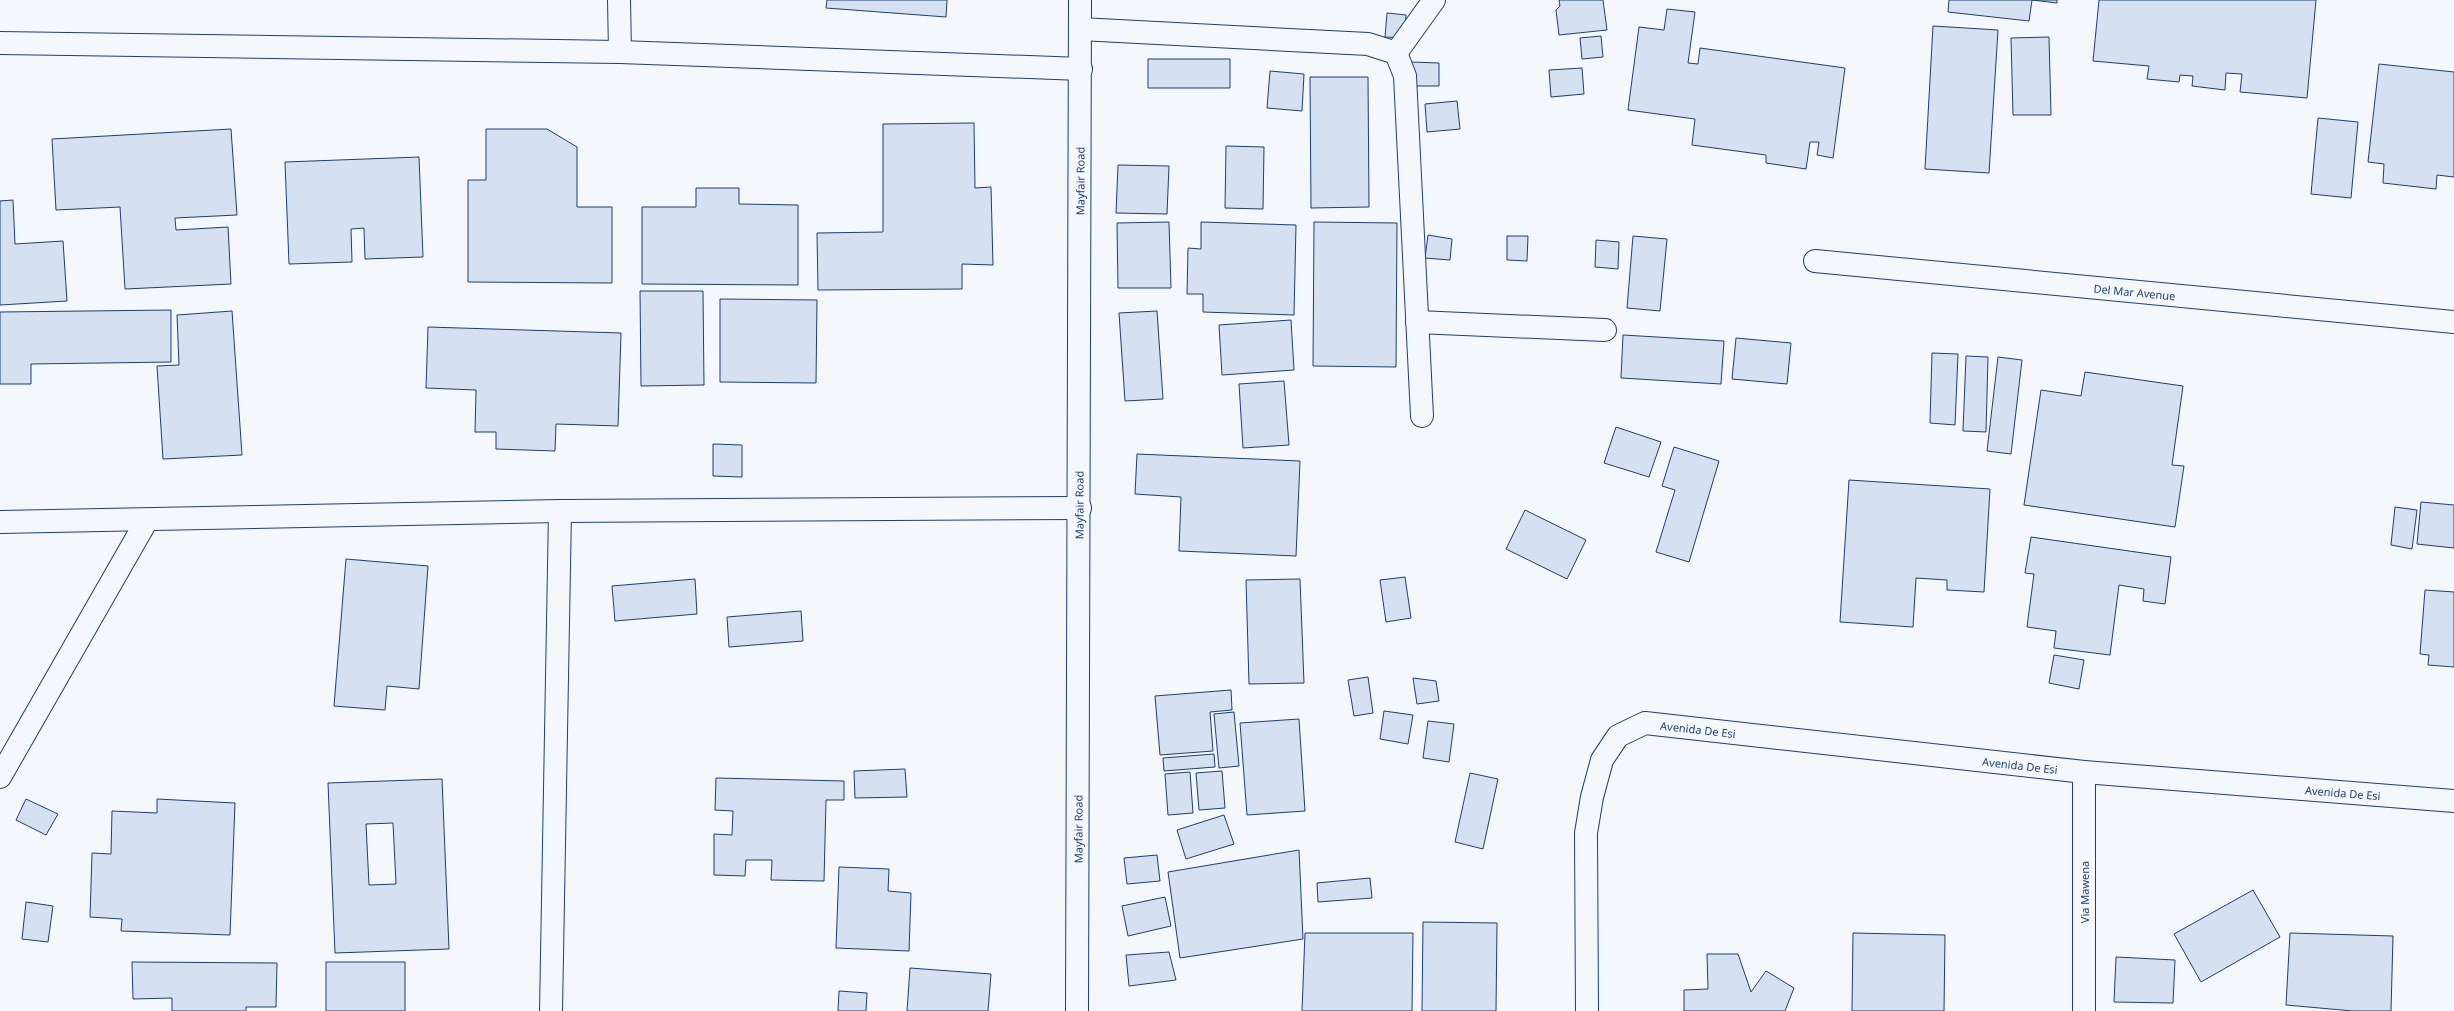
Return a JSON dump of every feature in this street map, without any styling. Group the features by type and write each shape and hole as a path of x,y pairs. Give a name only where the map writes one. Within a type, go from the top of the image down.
{"street":[{"path":"619,0 620,52"},
{"name":"Mayfair Road","path":"1077,1011 1080,508 1080,0"},
{"path":"1396,54 1434,0"},
{"path":"1080,29 1368,44 1396,54 1405,76 1422,416"},
{"path":"0,43 620,52 1081,69"},
{"name":"Del Mar Avenue","path":"1816,261 2454,322"},
{"path":"1417,322 1605,330"},
{"path":"0,522 560,511 1080,508"},
{"path":"551,1011 560,511"},
{"path":"0,777 147,520"},
{"name":"Avenida De Esi","path":"1587,1011 1586,833 1592,797 1602,760 1618,736 1645,723 2084,772 2454,801"},
{"name":"Via Mawena","path":"2084,772 2084,1011"}],"building":[{"path":"827,0 947,0 946,17 826,8"},
{"path":"1559,0 1603,0 1607,30 1559,35 1556,10 1560,6"},
{"path":"1949,0 2032,0 2029,21 1948,12"},
{"path":"2032,0 2057,0 2057,3"},
{"path":"2099,0 2316,0 2307,98 2240,92 2242,74 2226,73 2225,90 2192,86 2193,76 2180,75 2179,82 2147,79 2149,66 2093,61"},
{"path":"1667,9 1695,12 1688,63 1698,64 1700,48 1845,68 1833,158 1817,155 1819,142 1810,142 1806,169 1766,163 1766,155 1692,145 1695,119 1628,110 1639,27 1664,30"},
{"path":"1387,13 1406,15 1404,38 1385,37"},
{"path":"1933,26 1998,30 1989,173 1925,169"},
{"path":"1601,36 1603,57 1582,59 1580,38"},
{"path":"2049,37 2051,115 2013,115 2011,38"},
{"path":"1148,59 1230,59 1230,88 1148,88"},
{"path":"1411,62 1439,63 1439,86 1410,86"},
{"path":"2379,64 2454,72 2454,177 2437,175 2436,189 2383,183 2384,164 2368,162"},
{"path":"1582,68 1584,94 1551,97 1549,70"},
{"path":"1270,71 1304,74 1302,111 1267,108"},
{"path":"1310,77 1368,77 1369,207 1311,208"},
{"path":"1457,101 1460,129 1427,132 1425,104"},
{"path":"2318,118 2358,122 2351,198 2311,194"},
{"path":"974,123 975,188 991,187 993,265 962,264 962,289 818,290 817,233 883,232 883,124"},
{"path":"231,129 237,215 175,218 176,230 228,227 231,284 125,289 120,207 56,210 52,139"},
{"path":"486,129 547,129 577,147 577,207 612,207 612,283 468,282 468,180 486,180"},
{"path":"1226,146 1264,147 1263,209 1225,208"},
{"path":"419,157 423,257 365,259 364,228 351,229 352,262 289,264 285,162"},
{"path":"1118,165 1169,166 1167,214 1116,213"},
{"path":"696,188 739,188 739,204 798,205 798,285 642,284 642,207 696,207"},
{"path":"13,200 15,244 63,241 67,301 0,305 0,201"},
{"path":"1169,222 1171,288 1118,288 1117,223"},
{"path":"1201,222 1296,225 1294,315 1203,312 1203,294 1187,294 1188,248 1201,249"},
{"path":"1314,222 1397,223 1396,367 1313,366"},
{"path":"1428,235 1452,239 1450,260 1425,258"},
{"path":"1507,236 1528,236 1527,261 1507,260"},
{"path":"1633,236 1667,239 1660,311 1627,308"},
{"path":"1596,240 1619,242 1618,269 1595,267"},
{"path":"640,291 703,291 704,385 641,386"},
{"path":"720,299 817,300 816,383 720,382"},
{"path":"171,310 171,362 31,364 31,384 0,384 0,312"},
{"path":"232,311 242,455 163,459 157,366 179,365 177,315"},
{"path":"1157,311 1163,399 1125,401 1119,313"},
{"path":"1291,320 1294,370 1222,375 1219,325"},
{"path":"428,327 621,333 618,426 556,424 555,451 496,449 496,432 475,432 476,390 426,388"},
{"path":"1623,335 1724,341 1721,384 1621,378"},
{"path":"1736,338 1791,343 1787,384 1732,379"},
{"path":"1932,353 1958,354 1955,425 1930,423"},
{"path":"1966,356 1988,357 1986,432 1963,431"},
{"path":"1998,357 2022,360 2011,454 1987,451"},
{"path":"2085,372 2183,386 2172,465 2184,466 2175,527 2024,505 2041,390 2081,396"},
{"path":"1284,381 1289,445 1243,448 1239,384"},
{"path":"1616,427 1661,442 1649,477 1604,463"},
{"path":"713,444 742,445 742,477 713,476"},
{"path":"1674,447 1719,461 1689,562 1656,552 1675,490 1662,486"},
{"path":"1137,454 1300,461 1296,556 1179,551 1181,497 1135,494"},
{"path":"1849,480 1990,489 1984,592 1947,590 1947,580 1916,578 1913,627 1840,622"},
{"path":"2421,502 2454,505 2454,548 2417,544"},
{"path":"2395,507 2417,510 2412,549 2391,545"},
{"path":"1525,510 1586,540 1567,579 1506,549"},
{"path":"2031,537 2171,557 2165,604 2143,601 2144,589 2119,585 2110,655 2054,648 2056,631 2027,627 2034,574 2025,573"},
{"path":"346,559 428,566 419,689 387,686 385,710 334,706"},
{"path":"1405,577 1411,618 1386,622 1380,580"},
{"path":"695,579 697,614 615,621 612,586"},
{"path":"1300,579 1304,683 1249,684 1246,580"},
{"path":"2425,590 2454,592 2454,667 2428,665 2429,655 2420,654"},
{"path":"801,611 803,641 729,647 727,617"},
{"path":"2054,655 2084,660 2079,689 2049,683"},
{"path":"1368,677 1373,713 1354,716 1348,680"},
{"path":"1413,678 1436,681 1439,701 1417,704"},
{"path":"1231,690 1232,710 1210,712 1213,751 1160,755 1155,696"},
{"path":"1384,711 1413,715 1408,744 1380,739"},
{"path":"1234,712 1239,766 1219,768 1214,714"},
{"path":"1299,719 1305,811 1247,815 1240,723"},
{"path":"1428,721 1454,724 1449,762 1423,758"},
{"path":"1214,754 1215,767 1164,771 1163,758"},
{"path":"905,769 907,797 855,798 854,771"},
{"path":"1222,771 1225,808 1199,810 1196,773"},
{"path":"1190,772 1193,813 1168,815 1165,774"},
{"path":"1470,773 1498,779 1483,849 1455,842"},
{"path":"716,778 844,781 844,800 826,800 824,881 771,880 772,860 746,860 745,876 714,875 714,834 732,835 733,811 715,810"},
{"path":"442,779 449,949 335,953 328,783","holes":["393,823 396,884 369,885 366,824"]},
{"path":"26,799 58,814 46,835 16,820"},
{"path":"157,799 235,803 230,935 121,931 122,919 90,917 92,853 111,854 112,811 157,813"},
{"path":"1224,815 1234,844 1186,859 1177,830"},
{"path":"1299,850 1303,939 1180,958 1168,872"},
{"path":"1157,855 1160,881 1127,884 1124,858"},
{"path":"839,867 889,869 888,891 911,893 909,951 836,948"},
{"path":"1370,878 1372,898 1318,902 1317,883"},
{"path":"2253,890 2280,937 2201,982 2174,934"},
{"path":"1165,897 1171,926 1128,936 1122,906"},
{"path":"26,902 53,906 48,942 22,939"},
{"path":"1423,922 1497,923 1496,1011 1422,1011"},
{"path":"1305,933 1413,933 1412,1011 1302,1011"},
{"path":"1853,933 1945,935 1944,1011 1852,1011"},
{"path":"2290,933 2393,936 2391,1011 2353,1011 2286,1005"},
{"path":"1169,952 1176,980 1129,986 1126,955"},
{"path":"1707,954 1738,954 1751,992 1766,971 1794,988 1785,1011 1684,1011 1684,990 1708,989"},
{"path":"2116,957 2175,960 2173,1003 2114,1002"},
{"path":"132,962 277,963 276,1007 246,1007 246,1011 172,1011 172,998 133,999"},
{"path":"326,962 405,962 405,1011 326,1011"},
{"path":"910,968 991,974 988,1011 907,1011"},
{"path":"839,991 867,993 866,1011 838,1011"}]}
